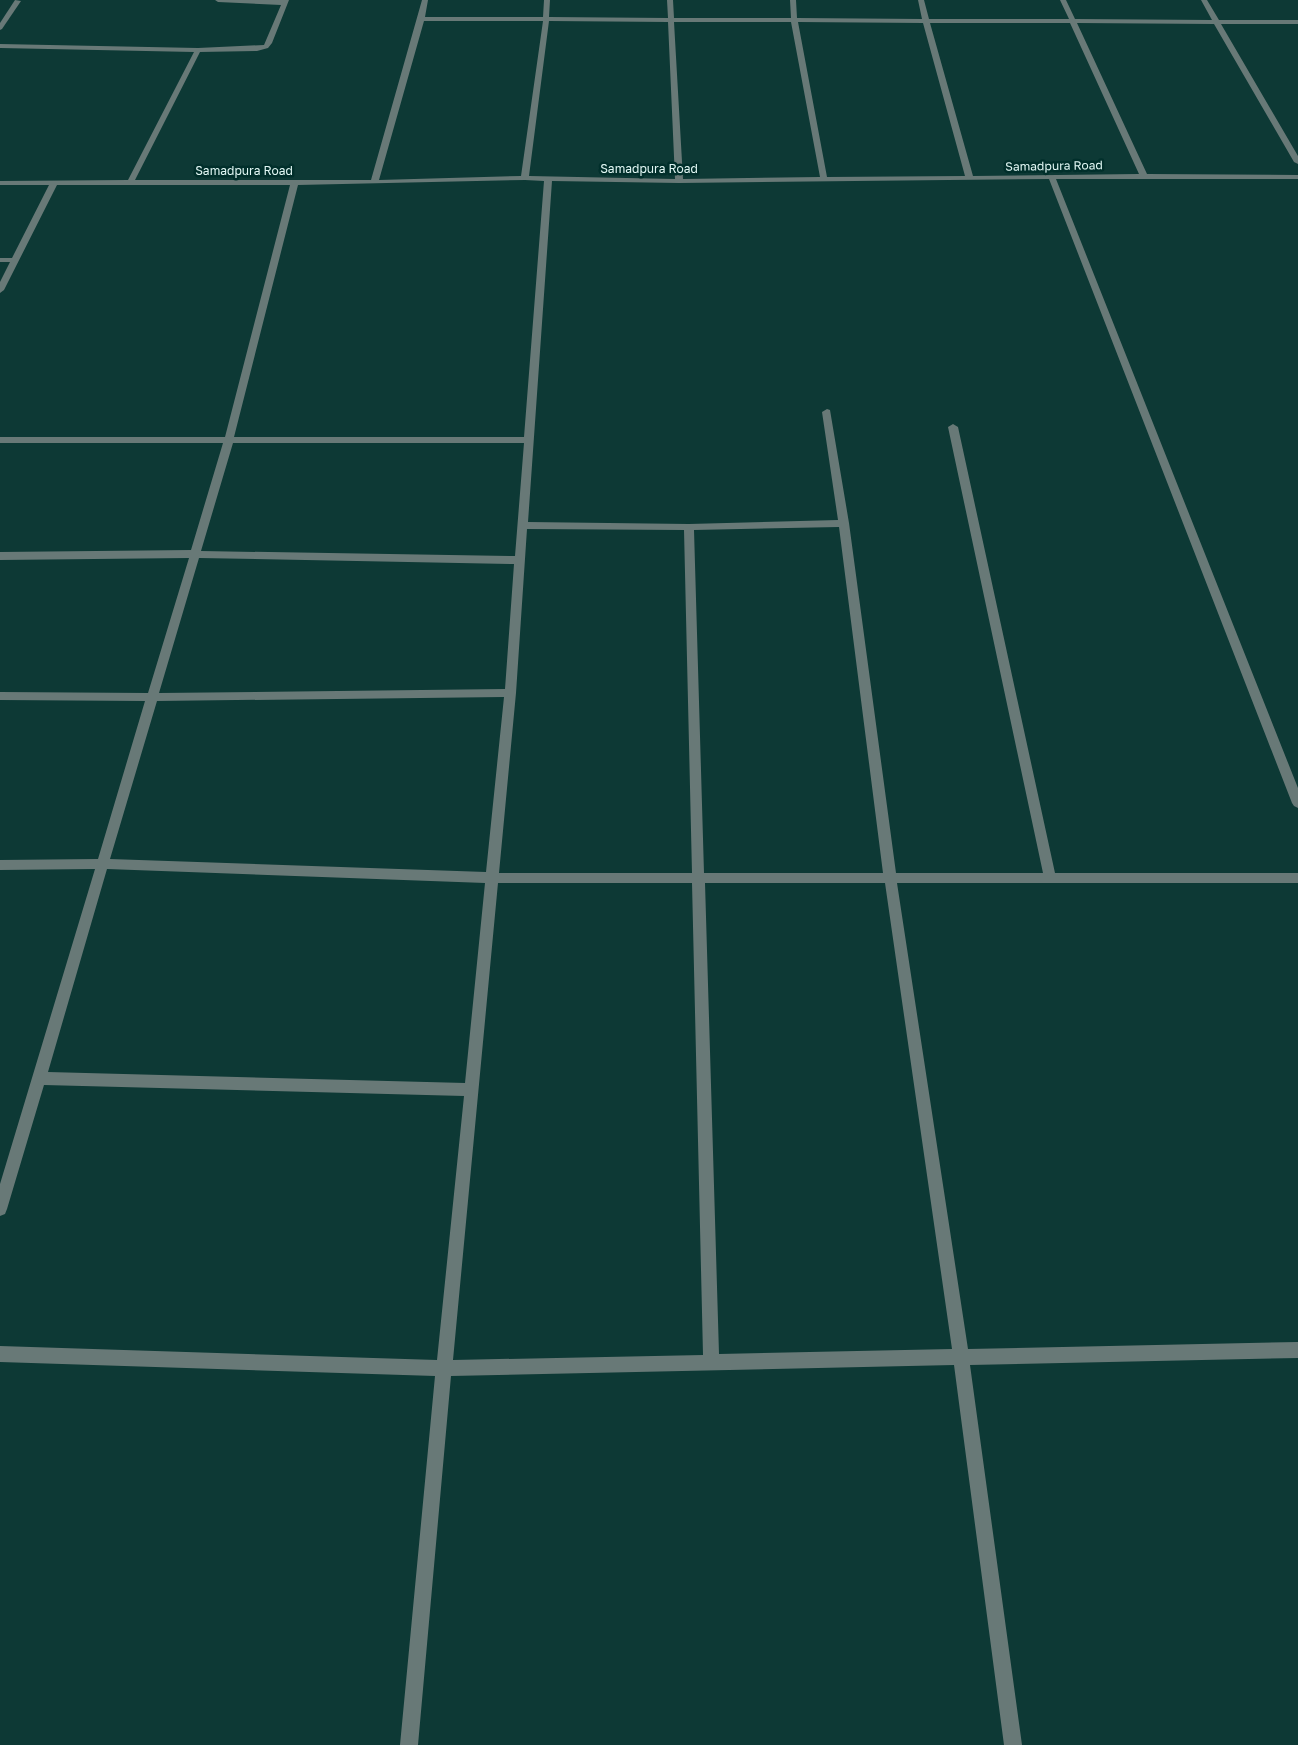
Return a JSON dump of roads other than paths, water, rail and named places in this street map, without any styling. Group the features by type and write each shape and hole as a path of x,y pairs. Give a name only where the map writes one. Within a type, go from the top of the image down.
{"street":[{"path":"0,46 198,50 257,49 266,47 285,2 218,0"},
{"path":"374,182 425,0"},
{"path":"525,178 546,20 546,0"},
{"path":"670,0 679,181"},
{"path":"793,0 794,21 824,179"},
{"path":"922,0 926,21 970,179"},
{"path":"1063,0 1144,176"},
{"path":"1204,0 1298,162"},
{"path":"0,28 18,1"},
{"path":"421,19 1298,22"},
{"path":"130,183 198,50"},
{"name":"Samadpura Road","path":"0,183 374,182 525,178 679,181 1144,176 1298,177"},
{"path":"1052,178 1298,803"},
{"path":"409,1745 510,693 548,179"},
{"path":"0,1209 229,439 295,182"},
{"path":"0,290 54,183"},
{"path":"0,260 15,260"},
{"path":"827,412 844,524 890,878 961,1357 1013,1745"},
{"path":"953,427 1050,878"},
{"path":"0,440 529,440"},
{"path":"522,525 689,527 844,524"},
{"path":"689,527 710,1363"},
{"path":"0,556 195,554 520,560"},
{"path":"0,696 152,697 510,693"},
{"path":"0,865 103,864 493,878 1298,878"},
{"path":"39,1078 471,1090"},
{"path":"0,1354 444,1368 1298,1350"}]}
